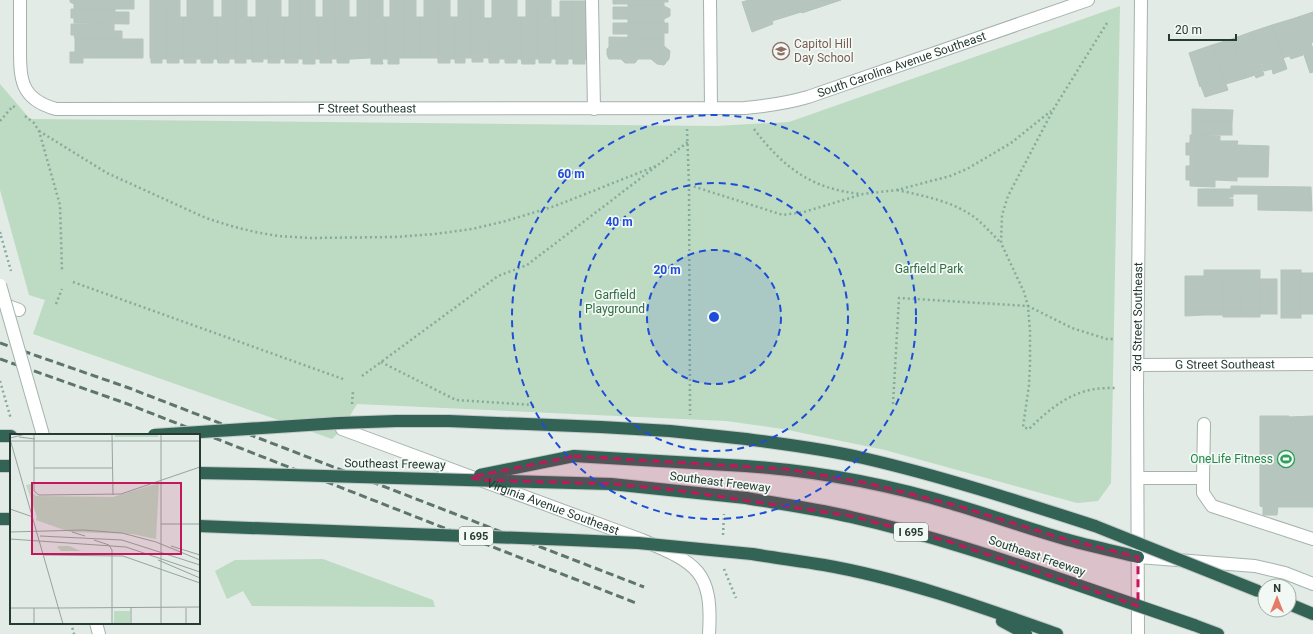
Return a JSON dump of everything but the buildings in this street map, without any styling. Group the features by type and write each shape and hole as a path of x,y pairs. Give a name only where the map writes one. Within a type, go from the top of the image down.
{"highway":[{"path":"169,434 339,423 442,421 670,431 746,439 826,451 861,458 897,466 964,485 1095,526 1257,590"},
{"path":"459,479 574,456 787,469 828,475 903,491 955,505 1058,537 1138,557"},
{"name":"Southeast Freeway","path":"200,473 612,484 746,498 850,516 950,542 1218,634"},
{"name":"I 695","path":"200,526 587,540 638,543 752,554 825,565 893,581 971,604 1057,634"},
{"path":"971,604 1026,634"},
{"path":"1297,607 1313,614"}],"street":[{"name":"F Street Southeast","path":"20,0 20,73 23,85 34,99 45,106 56,109 711,108"},
{"path":"592,0 594,109"},
{"path":"710,0 711,108"},
{"name":"South Carolina Avenue Southeast","path":"711,108 767,106 788,103 1088,0"},
{"name":"3rd Street Southeast","path":"1138,634 1138,365 1141,0"},
{"path":"0,285 43,434"},
{"path":"0,303 19,310"},
{"name":"G Street Southeast","path":"1138,365 1313,364"},
{"path":"1204,424 1203,494 1212,506 1313,539"},
{"name":"Virginia Avenue Southeast","path":"342,429 642,540 676,555 695,568 700,574 706,587 710,614 708,634"},
{"path":"1138,478 1203,478"},
{"path":"1138,557 1255,566 1285,573 1313,584"},
{"path":"96,624 99,634"}],"path":[{"path":"1001,243 1002,215 1008,196 1053,110 1107,23"},
{"path":"0,122 13,106 19,110"},
{"path":"689,186 783,215 804,212 863,194 896,190 950,176 967,169 1011,143 1053,110"},
{"path":"24,115 34,123 39,131 60,205 62,270"},
{"path":"687,129 689,186 690,415"},
{"path":"754,129 781,160 800,175 830,189 841,192 863,194"},
{"path":"39,131 107,173 206,218 255,232 278,236 310,238 436,234 472,230 555,206 656,166"},
{"path":"362,376 498,276 527,264 688,142"},
{"path":"896,190 930,197 954,206 978,220 1001,243 1024,292 1028,306 1030,364 1029,385 1023,428 1029,429 1041,417 1060,403 1081,392 1090,389 1115,388"},
{"path":"0,232 1,236"},
{"path":"73,282 343,379"},
{"path":"56,304 62,289"},
{"path":"893,404 899,298 1028,306 1072,328 1115,340"},
{"path":"381,362 456,400"},
{"path":"0,381 11,420"},
{"path":"352,404 353,391"},
{"path":"722,566 736,598"},
{"path":"71,624 74,634"}],"highlighted area":[{"path":"574,456 787,469 867,483 955,505 1058,537 1138,557 1138,606 950,542 850,516 674,490 611,484 479,480 471,477"}],"green space":[{"name":"Garfield Park","path":"1120,6 1111,483 1098,501 1077,503 885,450 783,429 726,421 357,404 342,429 332,439 33,334 45,300 29,295 0,190 0,84 30,119 716,126 789,122"},
{"path":"323,559 433,600 435,607 252,606 243,591 227,599 215,571 235,560"}],"railway":[{"path":"0,343 129,388 644,587"},
{"path":"0,359 125,403 636,603"}],"place":[{"name":"Capitol Hill Day School","path":"781,51"},
{"name":"OneLife Fitness","path":"1286,459"}],"park label":[{"name":"Garfield Playground","path":"615,302"}]}
